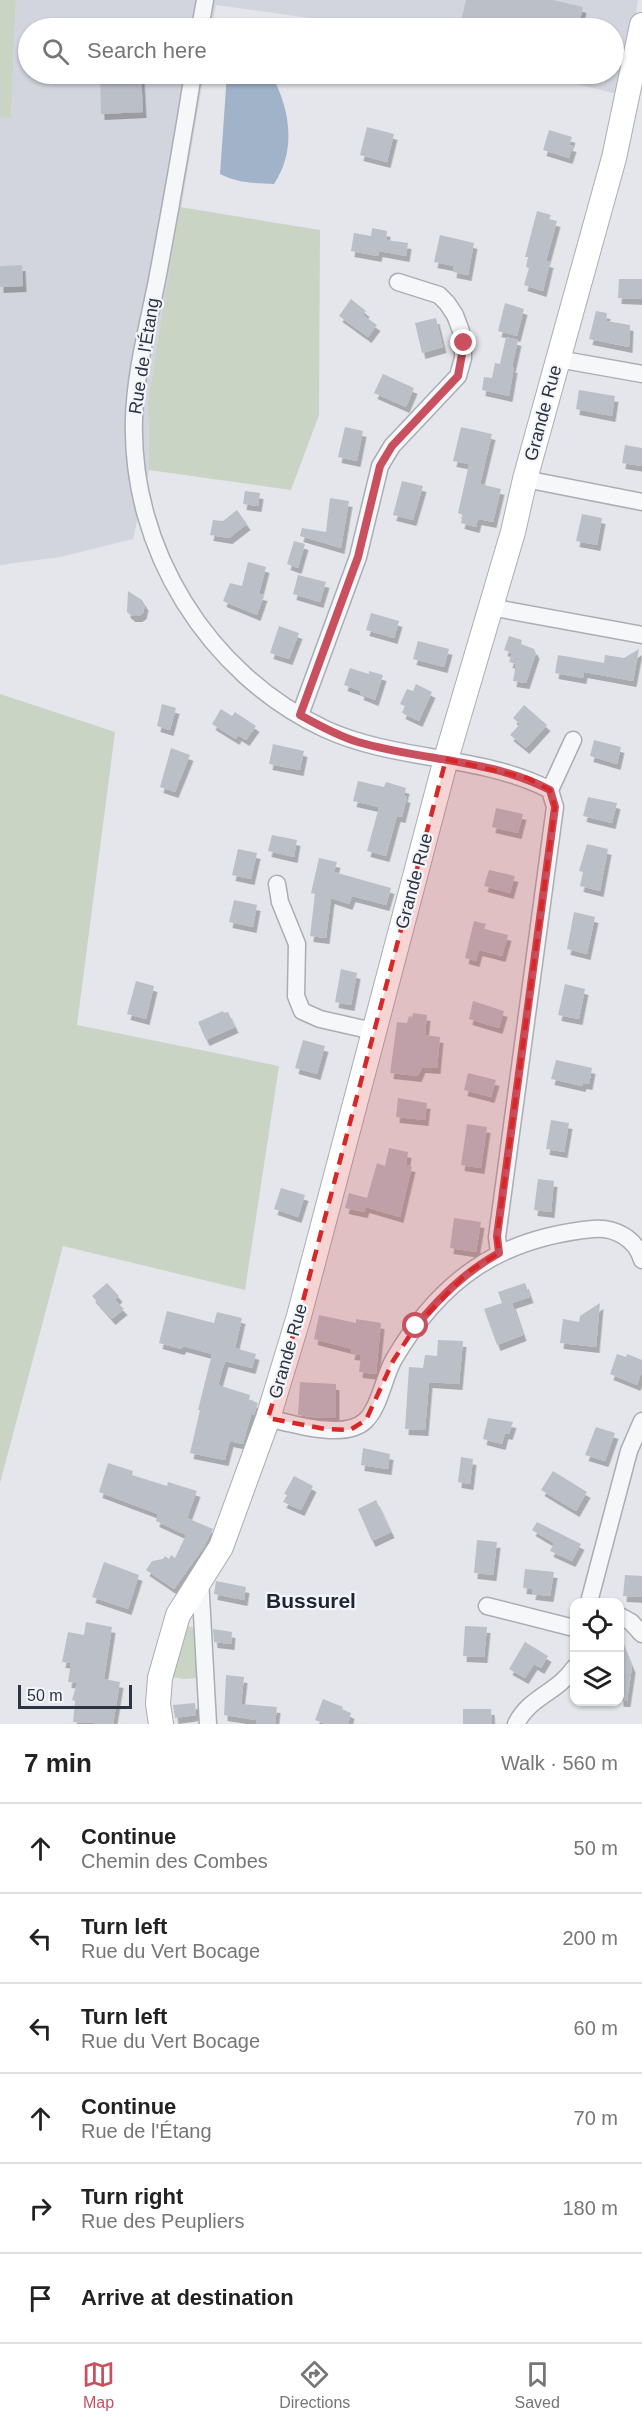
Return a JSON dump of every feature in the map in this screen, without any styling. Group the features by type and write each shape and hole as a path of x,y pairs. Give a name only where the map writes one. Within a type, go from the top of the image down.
{"street":[{"path":"202,18 205,0"},
{"name":"Grande Rue","path":"161,1724 158,1704 160,1678 178,1615 221,1547 268,1418 298,1316 446,759 513,532 525,478 614,158 642,25"},
{"name":"Rue de l'Étang","path":"191,84 174,192 138,375 134,418 135,455 147,520 167,574 197,623 232,665 273,699 300,715 357,742 419,756 446,759 527,778 550,790"},
{"path":"300,715 358,557 380,466 392,446 458,376 463,358 464,343 461,331 447,303 439,295 398,282"},
{"path":"558,359 642,374"},
{"path":"525,478 642,502"},
{"path":"490,607 642,635"},
{"path":"499,1253 497,1236 555,807 550,790 573,740"},
{"path":"277,884 280,902 297,944 296,996 302,1011 320,1019 373,1031"},
{"path":"268,1418 325,1429 350,1430 366,1420 378,1400 393,1361 416,1326 468,1272 499,1253 527,1242 564,1233 595,1229 612,1230 625,1236 639,1250 642,1260"},
{"path":"590,1598 629,1451 642,1421"},
{"path":"200,1577 208,1724"},
{"path":"487,1606 570,1627"},
{"path":"178,1615 202,1627"},
{"path":"624,1618 632,1622 642,1634"},
{"path":"516,1724 528,1706 565,1682 570,1674"}],"highlighted area":[{"path":"446,759 527,778 550,790 555,807 497,1237 499,1253 468,1272 416,1326 393,1361 366,1420 350,1430 325,1429 268,1418 299,1316"}],"shaded area":[{"path":"16,0 638,0 625,96 577,84 624,84 624,18 310,18 216,5 214,18 18,18 18,84 202,84 148,401 149,470 133,539 60,557 0,565 0,118 11,116"}],"green space":[{"path":"0,0 16,0 11,117 0,118"},
{"path":"180,207 320,230 319,415 291,490 149,470 148,401"},
{"path":"0,694 115,732 77,1025 279,1066 245,1290 63,1246 0,1483"},
{"path":"187,1627 197,1629 199,1678 171,1677"}],"water":[{"path":"226,84 276,84 286,115 288,143 286,157 274,184 239,181 220,174"}],"building":[{"path":"466,0 553,0 583,7 580,18 462,18"},
{"path":"100,84 142,84 143,112 101,114"},
{"path":"367,127 394,134 387,162 360,155"},
{"path":"549,130 572,137 569,145 573,146 569,158 543,150"},
{"path":"537,211 551,215 549,219 557,221 546,261 550,262 543,291 524,285 529,268 526,267 528,257 525,257"},
{"path":"372,228 387,231 386,240 408,243 406,256 379,251 378,256 351,251 354,233 371,236"},
{"path":"440,235 474,243 468,275 453,272 454,266 434,262"},
{"path":"22,265 23,286 0,287 0,266"},
{"path":"619,279 642,279 642,299 618,298"},
{"path":"351,299 366,311 363,315 377,325 368,337 339,316"},
{"path":"505,303 524,309 517,336 498,331"},
{"path":"596,311 607,313 606,321 630,325 629,347 589,339"},
{"path":"436,318 443,347 422,353 415,323"},
{"path":"506,337 518,340 509,396 482,390 484,377 492,378 495,363 500,364"},
{"path":"383,374 414,388 406,407 374,393"},
{"path":"579,390 615,396 612,416 576,409"},
{"path":"345,427 363,431 357,461 338,457"},
{"path":"461,427 492,434 480,484 501,489 493,522 478,519 476,527 461,523 463,515 458,513 469,464 453,461"},
{"path":"625,445 642,448 642,466 622,463"},
{"path":"402,481 423,486 413,520 393,515"},
{"path":"245,491 260,493 258,506 243,504"},
{"path":"330,498 349,501 341,548 300,536 302,528 326,532"},
{"path":"237,510 247,524 229,538 210,535 213,520 223,521"},
{"path":"582,514 602,518 597,545 576,541"},
{"path":"294,541 305,544 298,568 287,564"},
{"path":"248,562 266,567 259,594 264,595 257,615 223,601 230,583 242,586"},
{"path":"298,575 326,582 320,602 293,594"},
{"path":"128,591 142,600 145,605 143,613 139,616 132,616 127,612"},
{"path":"371,613 399,621 394,638 366,630"},
{"path":"279,626 299,633 289,659 270,653"},
{"path":"509,636 522,640 521,644 534,649 536,653 526,683 513,681 516,664 509,662 512,653 504,650"},
{"path":"418,641 449,649 444,667 413,659"},
{"path":"639,649 633,681 584,672 583,678 555,673 558,655 604,663 605,655 624,658"},
{"path":"350,668 369,674 369,671 383,675 375,700 360,694 361,691 344,685"},
{"path":"416,684 432,692 419,721 402,713 405,706 400,704 407,689 413,691"},
{"path":"162,704 176,708 170,730 157,726"},
{"path":"524,705 547,725 526,748 510,735 520,724 513,718"},
{"path":"221,709 232,716 235,712 256,726 246,740 238,735 236,739 212,724"},
{"path":"594,740 621,747 617,764 590,756"},
{"path":"273,744 304,751 300,770 269,764"},
{"path":"171,748 190,755 175,792 160,787"},
{"path":"358,781 384,787 386,782 406,788 404,796 407,797 402,817 397,816 386,856 367,851 379,807 353,801"},
{"path":"588,797 617,803 612,823 583,816"},
{"path":"496,808 523,814 518,833 492,827"},
{"path":"272,835 297,840 294,857 268,851"},
{"path":"587,844 608,849 600,891 580,886 583,872 579,871"},
{"path":"238,849 257,853 251,879 232,875"},
{"path":"319,858 337,862 334,872 391,888 386,905 352,896 349,904 331,898 326,938 310,936 315,894 311,893"},
{"path":"489,870 515,876 510,893 484,886"},
{"path":"234,900 257,905 253,927 229,922"},
{"path":"574,912 595,917 587,954 567,949"},
{"path":"474,921 486,924 484,929 508,935 502,956 479,950 476,961 465,958"},
{"path":"341,969 357,973 351,1005 335,1002"},
{"path":"136,981 154,986 146,1019 127,1014"},
{"path":"565,984 585,989 579,1019 558,1015"},
{"path":"473,1001 504,1011 499,1028 469,1019"},
{"path":"223,1011 228,1012 235,1027 206,1040 198,1022"},
{"path":"413,1013 427,1015 425,1035 440,1037 437,1068 422,1067 418,1076 390,1073 397,1022 407,1023 409,1016 412,1017"},
{"path":"303,1040 325,1046 317,1074 295,1068"},
{"path":"556,1060 592,1068 589,1084 583,1083 582,1086 551,1079"},
{"path":"468,1073 496,1080 491,1097 464,1090"},
{"path":"398,1098 427,1103 425,1120 396,1117"},
{"path":"551,1120 569,1123 564,1152 546,1149"},
{"path":"467,1124 487,1127 481,1168 461,1165"},
{"path":"389,1148 408,1152 406,1165 412,1166 400,1217 366,1207 364,1212 345,1208 349,1193 367,1198 377,1163 385,1166"},
{"path":"538,1179 554,1181 551,1212 534,1210"},
{"path":"281,1188 305,1195 298,1217 274,1209"},
{"path":"454,1218 481,1222 476,1252 450,1248"},
{"path":"107,1283 119,1296 115,1300 124,1309 112,1319 92,1296"},
{"path":"525,1283 530,1297 512,1303 523,1335 497,1345 484,1309 502,1303 498,1292"},
{"path":"600,1303 596,1347 560,1343 563,1319 579,1322 580,1316"},
{"path":"167,1311 214,1323 217,1312 242,1318 235,1348 256,1354 252,1368 225,1361 218,1385 250,1395 249,1400 258,1403 254,1415 251,1415 243,1444 230,1441 225,1460 190,1453 212,1354 183,1346 181,1349 159,1343"},
{"path":"319,1315 356,1323 356,1319 381,1323 376,1374 359,1372 361,1355 351,1354 352,1349 314,1339"},
{"path":"438,1340 463,1341 459,1384 429,1382 425,1430 405,1429 409,1367 423,1368 425,1355 437,1356"},
{"path":"617,1354 626,1357 627,1354 642,1360 642,1371 637,1385 610,1374"},
{"path":"300,1382 336,1384 336,1418 298,1415"},
{"path":"488,1418 513,1422 509,1434 505,1433 502,1444 483,1439"},
{"path":"596,1427 615,1433 605,1461 585,1455"},
{"path":"363,1448 390,1454 388,1469 361,1465"},
{"path":"461,1457 473,1459 470,1484 458,1482"},
{"path":"108,1463 133,1471 132,1475 167,1486 168,1482 197,1491 187,1518 213,1529 204,1547 174,1589 146,1570 152,1561 163,1559 165,1556 169,1559 171,1555 175,1558 186,1535 156,1521 158,1514 99,1492"},
{"path":"553,1471 587,1492 576,1511 541,1490"},
{"path":"294,1476 313,1486 301,1510 283,1502 287,1495 284,1494"},
{"path":"376,1500 391,1532 372,1541 358,1509"},
{"path":"537,1522 581,1544 572,1561 550,1551 554,1543 532,1530"},
{"path":"477,1540 497,1542 493,1575 474,1573"},
{"path":"104,1562 139,1575 128,1609 92,1597"},
{"path":"525,1569 554,1572 550,1596 532,1594 533,1589 523,1588"},
{"path":"625,1575 642,1576 642,1597 623,1596"},
{"path":"216,1581 246,1587 244,1600 214,1594"},
{"path":"86,1622 112,1627 104,1679 120,1682 113,1724 73,1722 75,1701 72,1700 77,1683 68,1682 71,1663 62,1662 68,1632 84,1635"},
{"path":"465,1626 487,1627 484,1657 463,1656"},
{"path":"213,1629 232,1632 231,1644 214,1642"},
{"path":"525,1642 548,1656 541,1668 534,1664 525,1678 509,1669"},
{"path":"624,1648 632,1667 627,1701 624,1701"},
{"path":"226,1675 244,1677 241,1704 277,1707 275,1724 256,1724 256,1720 224,1715"},
{"path":"323,1699 351,1713 348,1724 326,1724 315,1720"},
{"path":"195,1703 196,1715 175,1718 173,1705"},
{"path":"463,1709 491,1709 492,1724 463,1724"}],"district":[{"name":"Bussurel","path":"311,1600"}],"route":[{"path":"416,1326 468,1272 499,1253 497,1236 555,807 550,790 527,778 468,763 419,756 357,742 300,715 358,557 380,466 392,446 441,397 458,376 464,343"}]}
